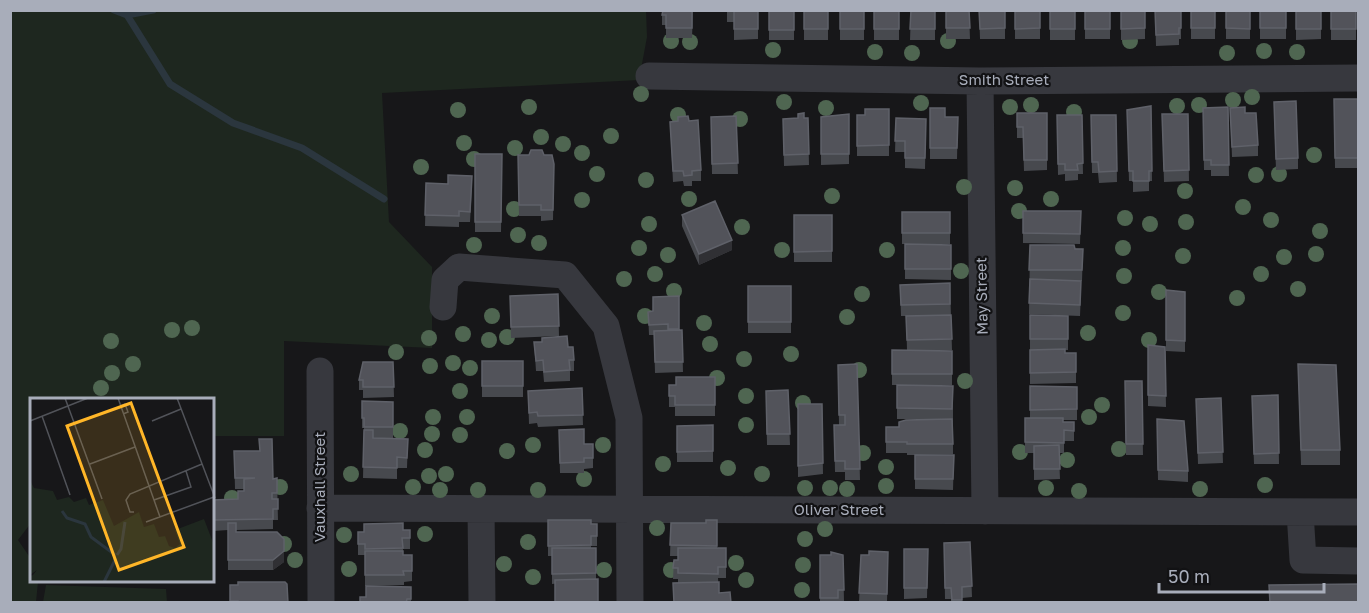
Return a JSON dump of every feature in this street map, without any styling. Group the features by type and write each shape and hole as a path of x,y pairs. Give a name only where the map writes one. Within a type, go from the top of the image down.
{"street":[{"name":"Smith Street","path":"649,76 980,81 1359,78"},
{"name":"May Street","path":"980,81 985,511"},
{"path":"443,307 445,280 459,267 565,275 606,326 629,418 630,603"},
{"name":"Vauxhall Street","path":"320,371 321,603"},
{"name":"Oliver Street","path":"320,508 1359,512"},
{"path":"482,508 482,603"},
{"path":"1300,512 1303,560 1359,561"}],"shaded area":[{"path":"646,10 647,37 639,80 382,93 389,222 432,267 432,348 284,341 284,436 214,436 214,398 30,398 30,524 18,540 30,558 30,583 38,583 36,602 11,602 10,11"},
{"path":"46,585 166,589 167,602 43,602"}],"building":[{"path":"663,10 692,10 692,28 666,28 666,15 662,15"},
{"path":"727,10 758,10 758,29 734,29 734,11"},
{"path":"769,10 794,10 794,30 769,30"},
{"path":"804,10 828,10 828,29 804,29"},
{"path":"840,10 864,10 864,29 840,29"},
{"path":"874,10 899,10 899,29 874,29"},
{"path":"911,10 935,10 935,29 910,29"},
{"path":"946,10 969,10 970,28 946,28"},
{"path":"979,10 1005,10 1005,28 980,29"},
{"path":"1015,10 1040,10 1040,28 1015,29"},
{"path":"1050,10 1075,10 1075,29 1050,29"},
{"path":"1085,10 1110,10 1110,29 1085,29"},
{"path":"1121,10 1145,10 1145,28 1121,29"},
{"path":"1155,10 1181,10 1179,34 1156,35"},
{"path":"1191,10 1215,10 1215,28 1191,28"},
{"path":"1226,10 1250,10 1250,29 1226,28"},
{"path":"1260,10 1286,10 1286,28 1260,28"},
{"path":"1296,10 1321,10 1321,29 1296,29"},
{"path":"1331,10 1356,10 1356,29 1331,29"},
{"path":"1334,99 1359,99 1359,158 1335,158"},
{"path":"1296,101 1298,158 1276,159 1274,102"},
{"path":"1151,106 1152,171 1149,171 1149,181 1133,181 1133,171 1129,171 1127,110"},
{"path":"1228,107 1229,165 1211,165 1211,160 1204,160 1203,108"},
{"path":"1245,107 1245,113 1256,113 1258,145 1232,147 1230,108"},
{"path":"930,108 945,108 945,117 958,117 957,148 930,148"},
{"path":"865,109 889,109 889,145 857,146 857,115 865,115"},
{"path":"804,113 804,118 808,118 809,154 784,155 783,119 798,118 798,114"},
{"path":"1017,113 1047,113 1047,160 1024,160 1023,127 1017,127"},
{"path":"849,114 849,154 821,154 821,117"},
{"path":"1162,114 1188,114 1189,170 1164,171"},
{"path":"1057,115 1082,115 1083,163 1077,164 1078,170 1065,170 1065,164 1058,164"},
{"path":"1091,115 1116,115 1117,171 1099,172 1098,162 1092,162"},
{"path":"688,116 689,121 698,120 701,170 692,171 692,175 684,176 683,171 673,171 670,122 678,121 678,117"},
{"path":"736,116 738,163 712,164 711,117"},
{"path":"896,118 926,119 925,158 905,158 905,141 895,141"},
{"path":"531,150 542,150 544,155 552,155 554,164 553,210 541,210 541,205 519,205 518,155 529,155"},
{"path":"475,154 502,154 501,222 475,222"},
{"path":"448,175 472,176 470,212 459,211 459,216 425,215 426,183 448,184"},
{"path":"715,201 732,240 699,254 682,215"},
{"path":"1023,211 1081,211 1080,234 1023,233"},
{"path":"902,212 950,212 950,233 902,233"},
{"path":"794,215 832,215 832,251 794,252"},
{"path":"905,244 951,245 951,269 905,269"},
{"path":"1030,245 1074,245 1075,249 1083,249 1082,270 1029,270"},
{"path":"1030,279 1081,281 1080,305 1029,303"},
{"path":"950,283 950,304 901,305 900,285"},
{"path":"748,286 791,286 791,322 748,322"},
{"path":"1166,290 1185,292 1185,341 1166,340"},
{"path":"558,294 559,326 511,327 510,296"},
{"path":"679,296 679,329 668,329 668,324 649,325 648,312 653,311 653,297"},
{"path":"951,315 952,339 907,340 906,316"},
{"path":"1030,315 1068,316 1068,339 1030,339"},
{"path":"682,330 683,362 655,362 654,331"},
{"path":"567,336 568,347 573,347 574,360 569,360 570,370 544,372 543,360 536,361 534,342 542,342 542,338"},
{"path":"1148,345 1165,347 1166,396 1148,395"},
{"path":"1065,349 1065,353 1076,353 1076,372 1030,373 1030,350"},
{"path":"892,350 952,351 952,374 892,374"},
{"path":"482,361 523,361 523,386 482,386"},
{"path":"363,362 393,362 394,387 363,387 363,380 359,380"},
{"path":"857,364 860,469 845,469 845,461 835,461 834,425 845,425 845,415 839,415 838,365"},
{"path":"1298,364 1336,365 1340,450 1301,450"},
{"path":"676,377 715,377 715,405 675,405 675,396 669,396 669,385 676,385"},
{"path":"1125,381 1142,381 1143,444 1126,444"},
{"path":"897,385 953,386 952,409 897,408"},
{"path":"1030,386 1077,387 1077,409 1030,410"},
{"path":"582,388 583,415 538,416 537,412 529,413 528,391"},
{"path":"788,390 790,434 767,434 766,391"},
{"path":"1278,395 1279,453 1254,454 1252,396"},
{"path":"1221,398 1223,452 1198,453 1196,399"},
{"path":"362,401 393,402 393,427 364,427"},
{"path":"798,404 822,404 823,463 798,466"},
{"path":"1025,418 1063,418 1063,422 1074,422 1074,431 1064,430 1064,443 1025,442"},
{"path":"952,419 953,444 886,442 886,427 899,427 899,422"},
{"path":"1157,419 1184,421 1188,471 1158,470"},
{"path":"713,425 713,451 677,452 677,426"},
{"path":"584,429 584,444 593,444 593,458 584,458 584,462 560,463 559,430"},
{"path":"364,430 373,430 373,438 408,439 407,458 397,457 397,468 363,467"},
{"path":"259,439 272,439 273,479 277,478 277,493 272,493 272,499 278,499 278,509 273,509 273,519 214,520 214,500 238,499 238,491 244,491 244,479 255,478 235,478 234,451 260,451"},
{"path":"1059,445 1060,469 1034,469 1034,446"},
{"path":"915,455 954,455 953,479 915,479"},
{"path":"548,520 591,520 591,524 597,524 597,536 591,536 591,545 548,546"},
{"path":"706,520 717,520 717,546 670,545 671,523 706,523"},
{"path":"228,523 236,523 236,532 277,532 284,539 284,551 273,560 228,560"},
{"path":"403,523 403,530 410,530 410,538 402,538 403,548 365,549 365,544 358,544 358,532 364,532 364,524"},
{"path":"970,542 972,586 962,587 962,600 952,600 951,588 945,588 944,543"},
{"path":"552,548 596,548 596,573 552,574"},
{"path":"678,548 726,548 726,567 718,567 718,574 678,573 678,568 673,568 674,560 678,560"},
{"path":"904,549 928,549 927,588 904,588"},
{"path":"365,551 403,551 403,555 412,555 412,571 403,571 404,575 365,575"},
{"path":"869,551 888,552 887,594 859,593 861,555 869,555"},
{"path":"831,552 843,555 844,590 838,590 838,598 820,598 820,555 831,555"},
{"path":"598,579 598,603 555,603 555,580"},
{"path":"238,582 285,582 288,603 230,601 230,585 238,585"},
{"path":"719,582 719,593 730,592 731,603 674,603 673,583"},
{"path":"1359,584 1359,603 1270,603 1269,585"},
{"path":"366,586 411,587 411,599 407,599 406,603 360,603 360,597 366,597"}],"waterway":[{"path":"114,10 127,15 153,10"},
{"path":"127,15 170,84 233,123 302,148 384,199"}]}
